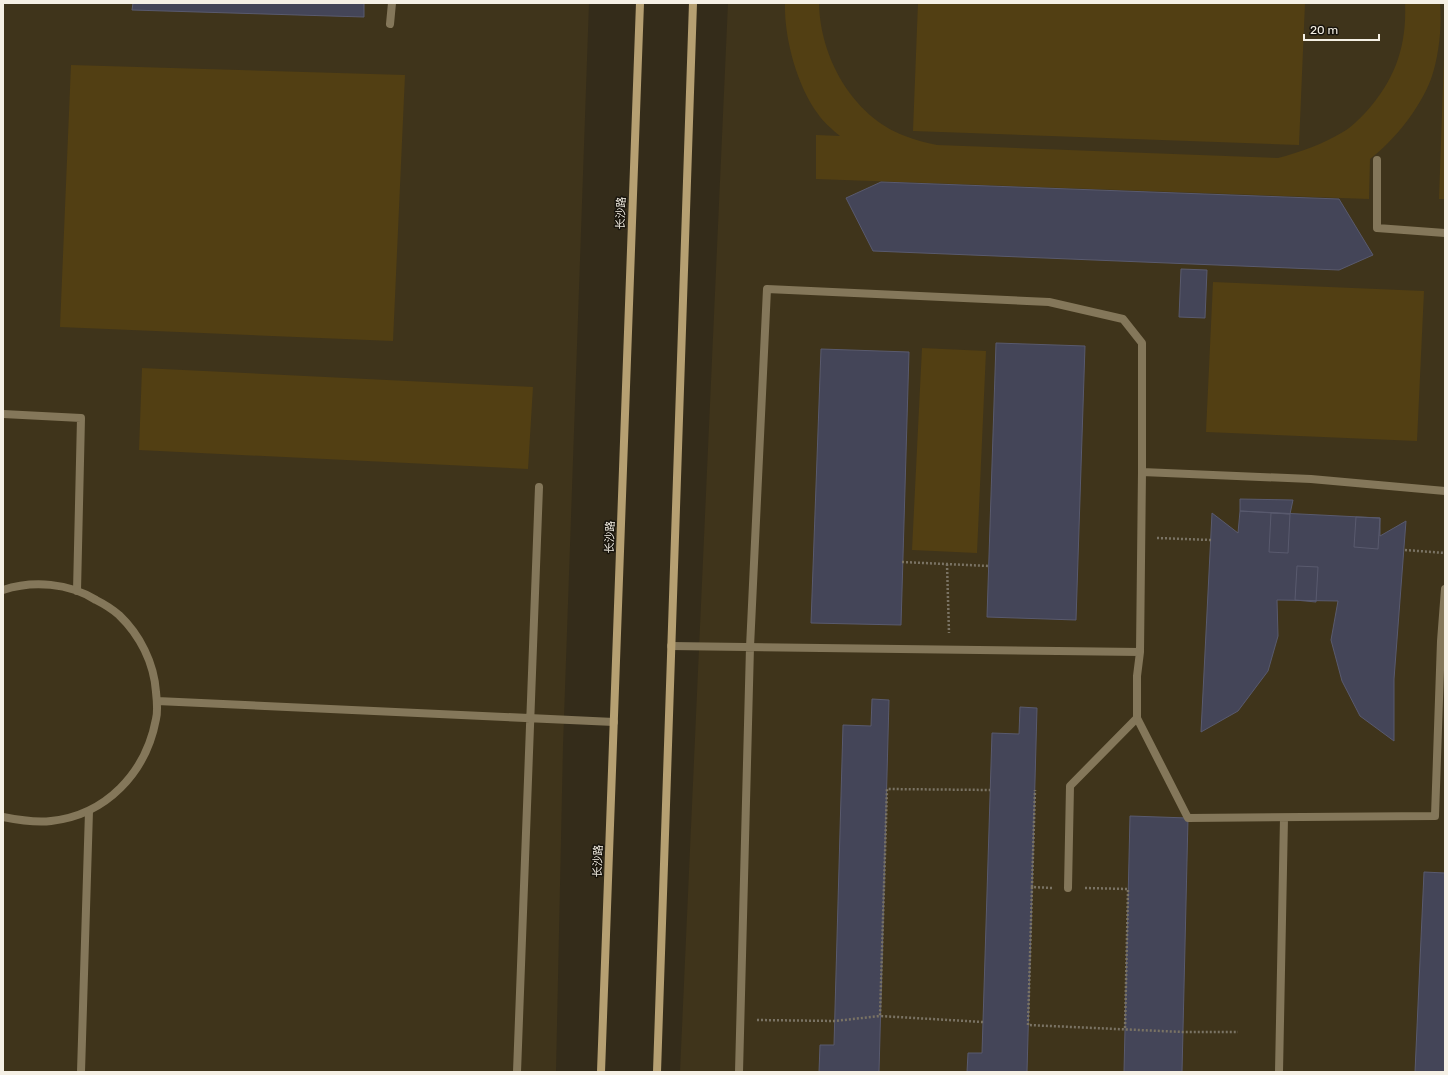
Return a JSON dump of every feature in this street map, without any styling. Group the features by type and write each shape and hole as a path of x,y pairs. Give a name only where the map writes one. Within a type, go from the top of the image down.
{"street":[{"name":"长沙路","path":"601,1072 640,3"},
{"path":"657,1072 693,3"}],"lane":[{"path":"390,24 392,3"},
{"path":"1377,160 1377,228 1445,233"},
{"path":"739,1072 750,647 767,289 1049,302 1123,319 1142,343 1142,537 1137,718 1188,818 1435,816 1441,732 1445,589"},
{"path":"3,414 81,418 77,591"},
{"path":"1142,472 1311,479 1445,491"},
{"path":"517,1072 539,487"},
{"path":"3,590 12,587 50,584 87,594 119,615 142,645 150,662 155,681 157,701 156,718 146,755 134,774 122,788 89,811 70,818 50,821 29,821 3,817"},
{"path":"671,646 1140,652"},
{"path":"157,701 614,722"},
{"path":"1068,888 1070,786 1137,718"},
{"path":"81,1072 89,811"},
{"path":"1279,1072 1284,818"}],"path":[{"path":"1142,537 1211,540"},
{"path":"1405,550 1445,553"},
{"path":"902,562 989,566"},
{"path":"947,564 949,650"},
{"path":"880,1016 886,789 990,790"},
{"path":"1035,790 1028,1025 1183,1032 1238,1032"},
{"path":"1032,887 1128,889 1125,1029"},
{"path":"740,1020 835,1021 880,1016 984,1022"}],"shaded area":[{"path":"3,3 589,3 563,746 556,1072 3,1072"},
{"path":"728,3 1445,3 1445,1072 680,1072"},
{"path":"785,3 819,3 825,44 842,82 869,114 886,127 917,140 937,145 1278,158 1312,147 1343,132 1358,120 1376,100 1385,88 1397,62 1404,34 1405,3 1440,3 1441,22 1436,61 1426,90 1406,123 1389,143 1370,159 1369,199 816,179 816,135 840,136 825,123 818,114 804,90 798,76 789,46 785,17"},
{"path":"918,3 1305,3 1299,145 913,131"},
{"path":"1445,28 1445,199 1439,199"},
{"path":"71,65 405,75 393,341 60,327"},
{"path":"1213,282 1424,291 1417,441 1206,432"},
{"path":"922,348 986,351 977,553 912,550"},
{"path":"142,368 533,387 528,469 139,450"}],"building":[{"path":"133,3 364,3 364,17 132,10"},
{"path":"881,182 1339,199 1373,255 1339,270 873,251 846,198"},
{"path":"1181,269 1207,270 1205,318 1179,317"},
{"path":"996,343 1085,346 1076,620 987,617"},
{"path":"821,349 909,352 901,625 811,623"},
{"path":"1240,499 1293,500 1290,514 1240,511"},
{"path":"1240,511 1380,518 1380,536 1406,521 1394,679 1394,741 1360,716 1342,681 1331,640 1338,601 1277,600 1278,636 1268,671 1238,711 1201,732 1212,513 1238,533"},
{"path":"1271,513 1290,514 1288,553 1269,552"},
{"path":"1356,517 1380,518 1378,549 1354,547"},
{"path":"1297,566 1318,567 1316,602 1295,600"},
{"path":"872,699 889,700 879,1072 819,1072 820,1045 834,1045 843,725 871,726"},
{"path":"1020,707 1037,708 1027,1072 967,1072 968,1053 982,1053 992,733 1019,734"},
{"path":"1130,816 1188,818 1182,1072 1124,1072"},
{"path":"1424,872 1445,873 1445,1072 1415,1072"}]}
